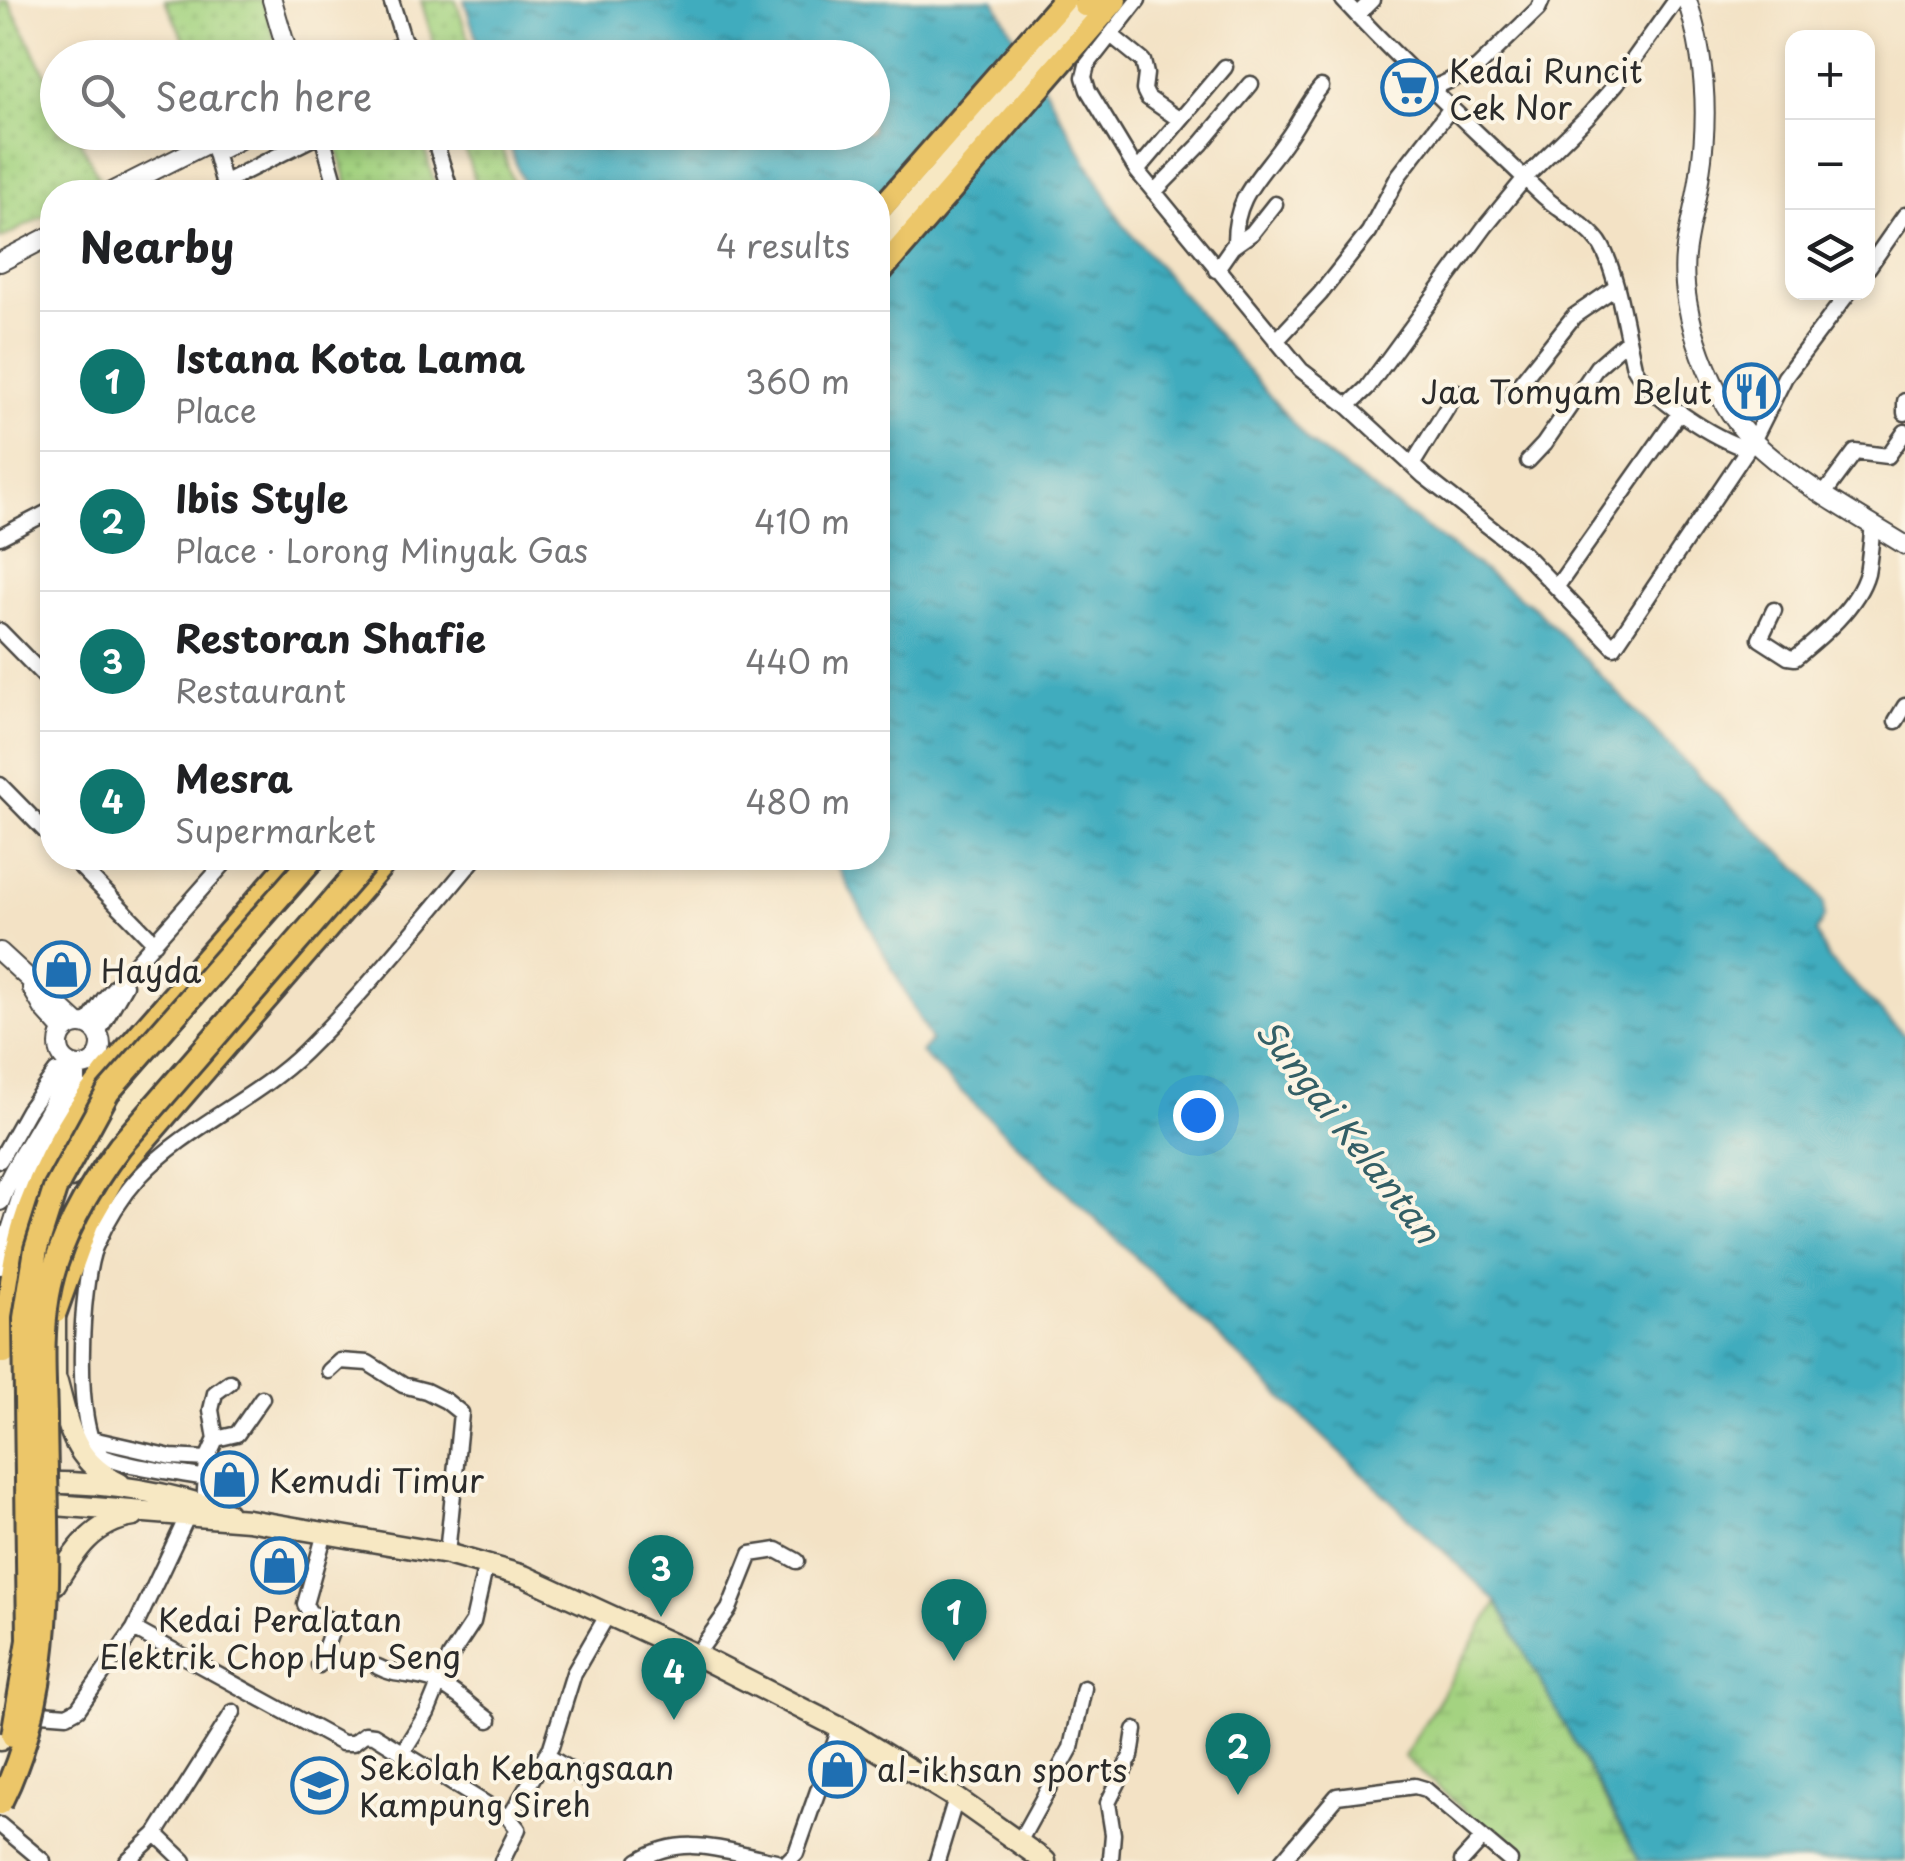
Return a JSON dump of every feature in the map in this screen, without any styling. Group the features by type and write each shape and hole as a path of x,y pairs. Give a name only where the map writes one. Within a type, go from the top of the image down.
{"highway":[{"path":"890,200 1075,12 1115,0"},
{"path":"890,258 1075,12"},
{"path":"4,1352 17,1251 42,1178 79,1110 106,1073 284,870"},
{"path":"0,1772 21,1697 29,1640 25,1318 36,1249 54,1189 108,1092 302,870"},
{"path":"0,1803 27,1740 38,1696 47,1628 44,1346 49,1291 59,1255 95,1179 120,1146 360,870"},
{"path":"55,1312 94,1210 132,1151 378,870"}],"main road":[{"path":"890,230 1075,12"},
{"path":"1,1725 7,1687 4,1352 33,1252 66,1185 99,1138 336,870"},
{"path":"0,1814 41,1713 54,1642 54,1271 61,1235 78,1194 132,1104"},
{"path":"55,1376 74,1443 82,1456 104,1476 128,1488 196,1511 447,1554 554,1588 840,1728 956,1798 1045,1861"},
{"path":"3,1484 55,1482 128,1488"},
{"path":"3,1508 55,1505 156,1513"},
{"path":"55,1584 90,1534 121,1518 196,1511"},
{"path":"6,1592 15,1563 30,1552 48,1559 55,1584"}],"street":[{"path":"272,0 284,40"},
{"path":"285,0 296,40"},
{"path":"391,0 402,40"},
{"path":"1138,0 1087,65 1085,82 1137,171 1302,370 1524,554 1614,646 1750,445 1785,377 1843,300"},
{"path":"1344,0 1524,178 1599,243 1608,260 1640,378 1680,412 1750,445 1905,544"},
{"path":"1357,15 1372,0"},
{"path":"1431,89 1477,68 1538,9 1542,0"},
{"path":"1348,406 1366,388 1524,178 1598,105 1676,0"},
{"path":"1687,0 1702,56 1704,138 1685,256 1685,292 1704,359 1750,445"},
{"path":"1110,35 1142,62 1148,98 1180,120"},
{"path":"1137,171 1225,67"},
{"path":"1154,192 1202,143 1250,84"},
{"path":"1234,244 1244,193 1321,87"},
{"path":"1276,341 1370,232 1399,175 1451,108"},
{"path":"138,180 206,150"},
{"path":"157,180 208,150"},
{"path":"214,150 223,180"},
{"path":"239,180 291,150"},
{"path":"326,150 335,180"},
{"path":"438,150 447,180"},
{"path":"1216,270 1234,244 1251,235 1275,204"},
{"path":"1875,258 1905,215"},
{"path":"0,249 40,228"},
{"path":"0,262 40,241"},
{"path":"1510,395 1574,316 1615,288"},
{"path":"1528,462 1597,367 1628,340"},
{"path":"1412,465 1457,392"},
{"path":"1905,401 1905,413"},
{"path":"1558,586 1680,412"},
{"path":"1824,494 1855,452 1888,456 1905,432"},
{"path":"0,537 40,516"},
{"path":"1774,610 1760,638 1795,658 1859,592 1866,574 1873,524"},
{"path":"0,631 40,672"},
{"path":"1896,721 1905,706"},
{"path":"0,784 40,826"},
{"path":"84,870 155,943"},
{"path":"0,1265 27,1180 76,1092 58,1048 81,1028 217,870"},
{"path":"206,1478 107,1458 97,1451 85,1406 82,1364 85,1288 95,1248 124,1196 144,1172 261,1088 306,1050 465,870"},
{"path":"0,952 26,979 44,1009 81,1028 99,1054 90,1064 67,1067 28,1110 0,1160"},
{"path":"0,1201 8,1177 61,1086 67,1067"},
{"path":"328,1372 340,1361 365,1362 403,1385 446,1401 461,1414 447,1554"},
{"path":"41,1713 74,1712 134,1629 196,1511 216,1439 211,1410 216,1392 230,1382"},
{"path":"216,1439 238,1434 262,1398"},
{"path":"92,1438 171,1456 208,1459"},
{"path":"319,1665 332,1627 328,1619 310,1613 305,1604 325,1534"},
{"path":"696,1655 729,1609 751,1554 777,1550 797,1561"},
{"path":"402,1753 473,1622 486,1564"},
{"path":"510,1818 557,1734 574,1672 608,1614"},
{"path":"134,1629 342,1743 353,1743 369,1733 510,1818 518,1830 502,1861"},
{"path":"378,1666 396,1676 421,1677 438,1683 489,1720"},
{"path":"1019,1842 1071,1748 1084,1688"},
{"path":"127,1861 156,1834 234,1712"},
{"path":"788,1861 796,1853 840,1728"},
{"path":"1111,1858 1108,1803 1130,1756 1134,1730"},
{"path":"546,1755 586,1780"},
{"path":"1282,1861 1327,1805 1346,1793 1415,1786 1425,1789 1510,1861"},
{"path":"937,1861 956,1798"},
{"path":"0,1825 44,1861"},
{"path":"156,1834 184,1861"},
{"path":"1462,1861 1483,1838"},
{"path":"638,1861 669,1845 685,1844 776,1861"}],"green space":[{"path":"0,0 8,0 40,63 40,150 85,150 100,180 40,180 40,218 0,239"},
{"path":"165,0 263,0 276,40 185,40"},
{"path":"421,0 456,0 469,40 433,40"},
{"path":"338,150 425,150 434,180 347,180"},
{"path":"465,150 502,150 512,180 474,180"},
{"path":"1497,1602 1640,1861 1521,1861 1404,1757"}],"water":[{"name":"Sungai Kelantan","path":"464,0 994,0 1122,223 1309,442 1535,608 1712,789 1806,875 1824,903 1824,918 1816,931 1827,957 1905,1036 1905,1861 1640,1861 1497,1602 921,1053 931,1041 839,870 890,870 890,180 522,180 511,150 890,150 890,40 477,40"}],"place":[{"name":"Kedai Runcit Cek Nor","path":"1410,88"},
{"name":"Jaa Tomyam Belut","path":"1751,391"},
{"name":"Hayda","path":"62,970"},
{"name":"Kemudi Timur","path":"230,1480"},
{"name":"Kedai Peralatan Elektrik Chop Hup Seng","path":"280,1565"},
{"name":"Restoran Shafie","path":"661,1617"},
{"name":"Istana Kota Lama","path":"954,1661"},
{"name":"Mesra","path":"674,1720"},
{"name":"al-ikhsan sports","path":"838,1769"},
{"name":"Sekolah Kebangsaan Kampung Sireh","path":"320,1785"},
{"name":"Ibis Style","path":"1238,1795"}]}
